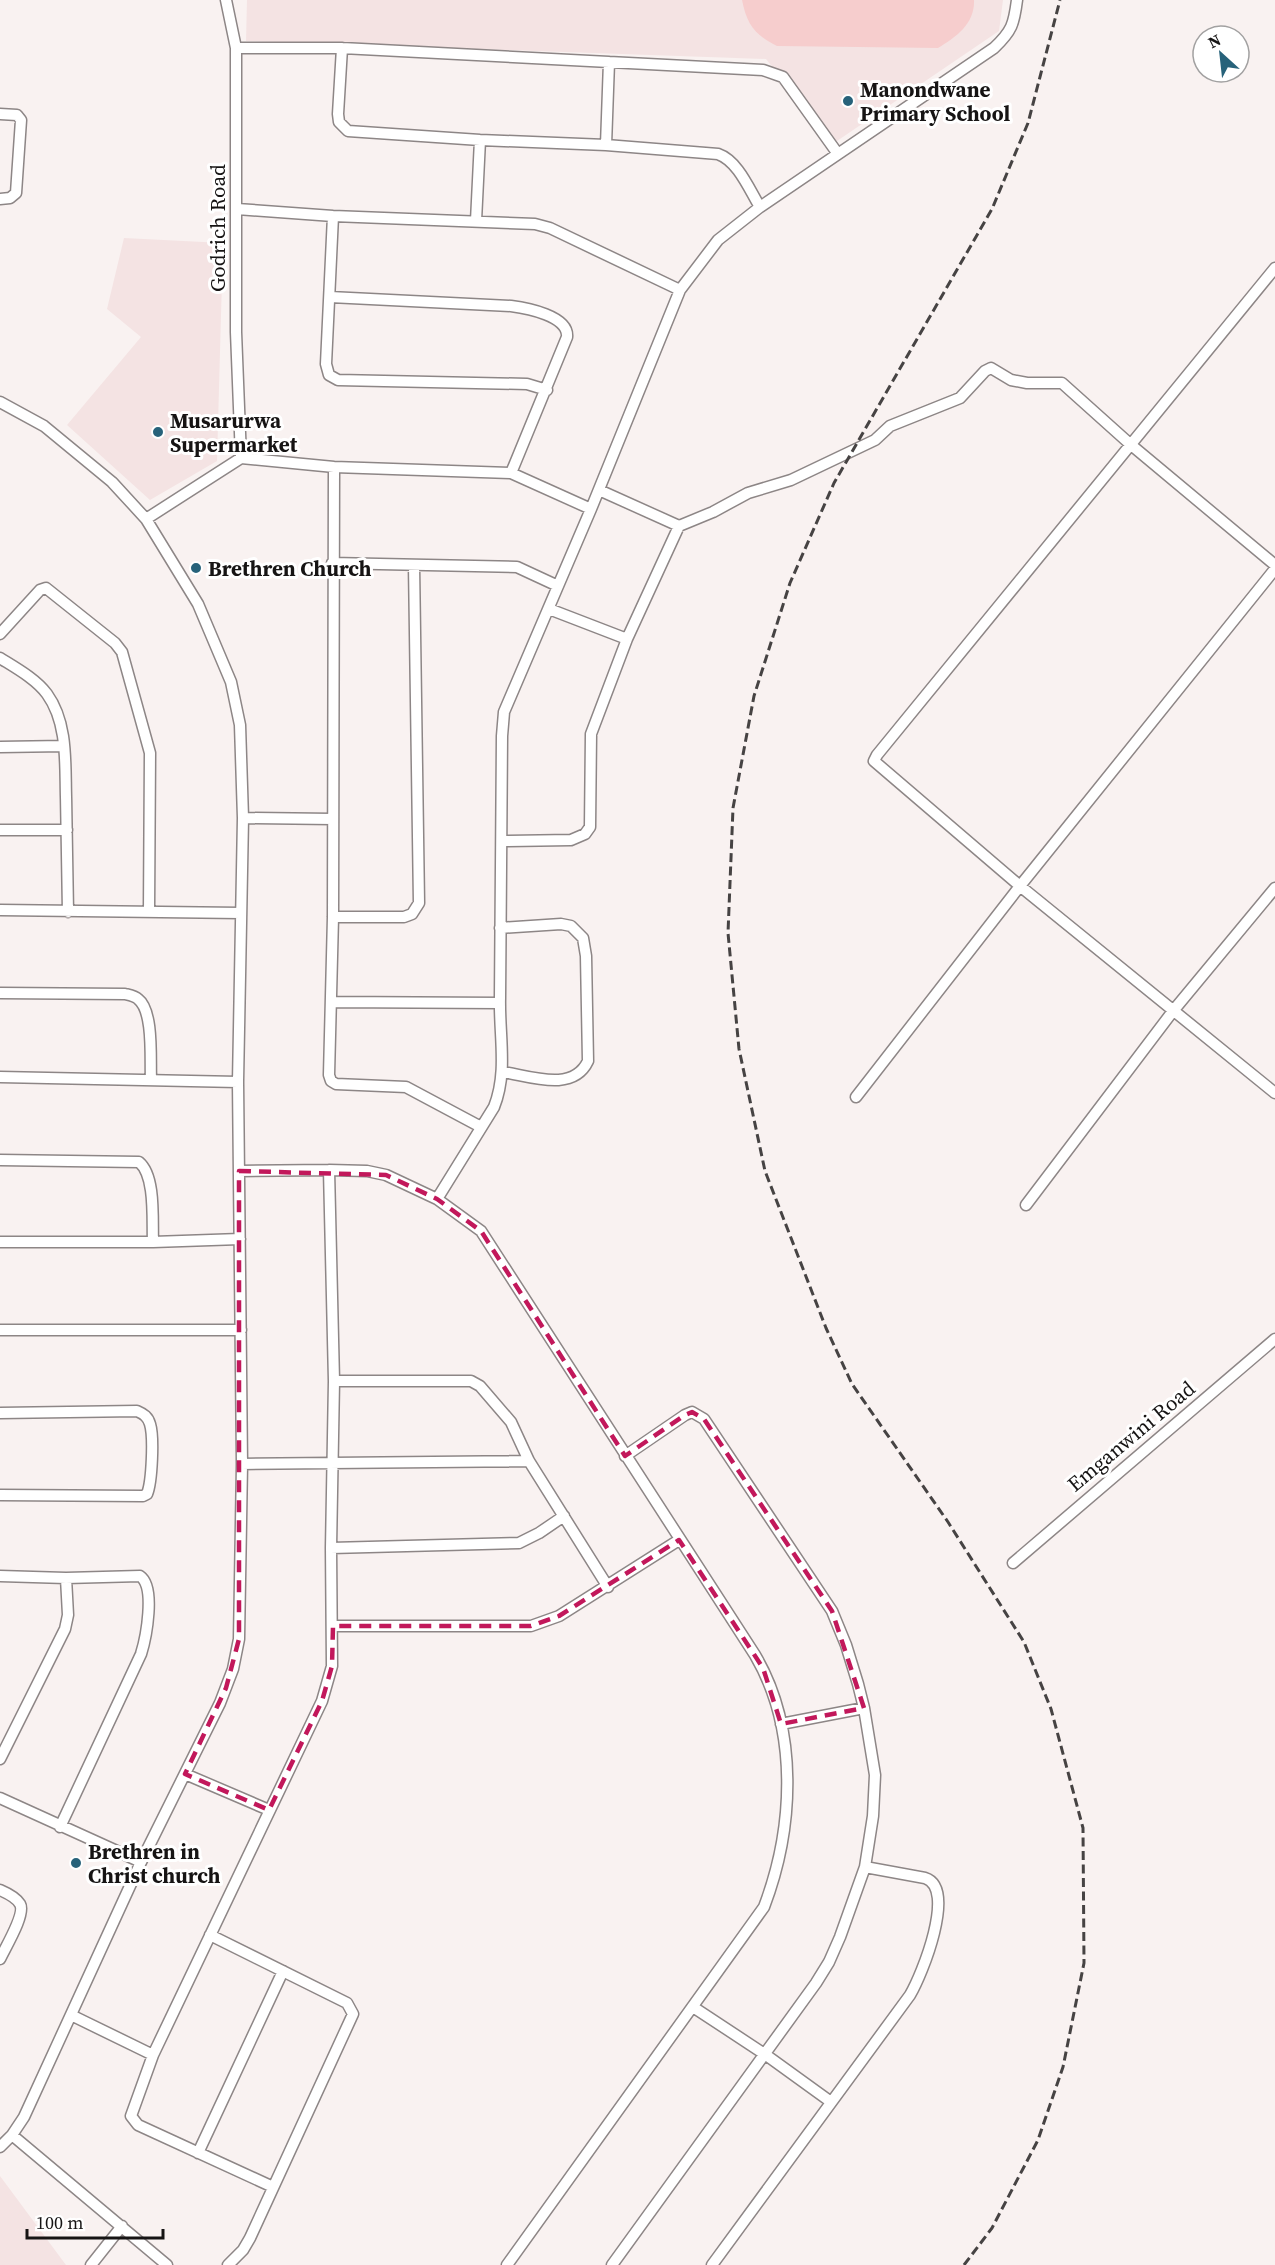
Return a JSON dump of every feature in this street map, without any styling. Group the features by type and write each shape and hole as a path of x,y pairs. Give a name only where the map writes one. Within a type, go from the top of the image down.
{"street":[{"name":"Godrich Road","path":"226,0 236,48 237,332 241,458"},
{"path":"437,1199 494,1107 500,1091 503,1072 500,928 501,736 504,712 599,490 680,290 718,240 760,207 994,48 1008,34 1015,17 1017,0"},
{"path":"236,48 342,48 773,72 783,76 838,154"},
{"path":"342,48 338,114 339,122 348,131 480,140 606,145 718,154 726,157 735,166 760,207"},
{"path":"606,145 609,62"},
{"path":"0,114 17,115 21,120 16,193 10,198 0,199"},
{"path":"476,221 480,140"},
{"path":"237,209 333,216 536,224 550,228 680,290"},
{"path":"333,216 326,364 329,375 333,378 527,384 547,390"},
{"path":"1275,268 874,761 1020,886 1275,1093"},
{"path":"330,297 512,306 554,318 565,326 568,331 547,390 511,473"},
{"path":"502,841 571,840 585,834 590,826 589,751 591,734 627,639 679,526 713,512 748,493 791,480 875,440 890,426 960,398 985,371 991,368 1019,382 1062,383 1275,567 1020,886 856,1097"},
{"path":"0,402 44,426 112,482 146,519 198,604 231,682 240,725 243,818 238,1082 242,1464 237,1655 226,1688 141,1862 24,2117 12,2135 0,2147"},
{"path":"146,519 241,458 334,467 511,473 591,509"},
{"path":"334,467 333,917 329,1075 333,1083 405,1087 481,1127"},
{"path":"599,490 679,526"},
{"path":"332,563 517,567 558,586"},
{"path":"333,917 404,917 412,914 419,903 414,565"},
{"path":"0,633 40,590 46,588 115,642 122,652 150,753 149,912"},
{"path":"549,609 627,639"},
{"path":"0,658 39,684 57,714 64,747 68,912"},
{"path":"0,747 64,747"},
{"path":"243,818 333,819"},
{"path":"0,830 67,830"},
{"path":"1026,1205 1173,1011 1275,888"},
{"path":"0,910 241,913"},
{"path":"500,928 561,924 571,926 579,931 583,938 586,956 588,1060 584,1069 575,1077 564,1080 503,1072"},
{"path":"0,993 125,993 140,999 145,1007 149,1027 150,1079"},
{"path":"332,1002 500,1003"},
{"path":"0,1077 238,1082"},
{"path":"0,1160 139,1162 146,1168 150,1178 153,1242"},
{"path":"273,2187 138,2125 132,2120 132,2110 153,2055 322,1701 332,1666 331,1548 334,1380 329,1170"},
{"path":"239,1171 367,1171 386,1175 437,1199 481,1231 551,1336 625,1456 763,1668 772,1686 781,1724 788,1775 776,1871 764,1907 507,2265"},
{"path":"0,1242 153,1242 240,1239"},
{"path":"0,1330 240,1330"},
{"name":"Emganwini Road","path":"1013,1563 1275,1339"},
{"path":"334,1380 471,1381 480,1386 507,1417 529,1461 608,1587"},
{"path":"0,1413 137,1411 147,1417 152,1431 150,1484 147,1494 143,1496 0,1495"},
{"path":"612,2265 766,2055 829,1962 865,1867 876,1783 864,1708 846,1645 832,1611 704,1419 692,1412 685,1415 625,1456"},
{"path":"242,1464 333,1465 529,1461"},
{"path":"331,1548 519,1543 564,1516"},
{"path":"333,1626 531,1626 559,1616 680,1540"},
{"path":"0,1576 66,1578 140,1576 144,1579 148,1591 146,1636 141,1654 60,1827"},
{"path":"0,1759 65,1629 68,1615 66,1578"},
{"path":"781,1724 864,1708"},
{"path":"185,1774 269,1810"},
{"path":"0,1798 141,1862"},
{"path":"712,2265 917,1984 931,1947 939,1900 935,1885 929,1879 865,1867"},
{"path":"0,1890 20,1903 22,1913 0,1959"},
{"path":"210,1935 347,2003 353,2014 247,2244 228,2265"},
{"path":"198,2153 283,1971"},
{"path":"693,2007 766,2055 831,2102"},
{"path":"71,2015 153,2055"},
{"path":"12,2135 167,2265"},
{"path":"91,2265 122,2226"}],"highlighted area":[{"path":"239,1171 386,1175 437,1199 481,1231 625,1456 685,1415 692,1412 704,1419 832,1611 864,1708 781,1724 763,1668 679,1540 559,1616 531,1626 333,1626 332,1666 322,1701 269,1810 185,1774 226,1688 239,1639"}],"shaded area":[{"name":"Manondwane Primary School","path":"247,0 1003,0 999,31 834,143 766,59 246,41"},
{"path":"742,0 974,0 968,23 958,34 938,48 777,46 763,38 749,23"},
{"path":"124,238 223,243 217,461 150,500 67,425 141,337 107,309"},
{"path":"0,2176 66,2265 0,2265"}],"railway":[{"path":"964,2265 992,2228 1038,2140 1063,2067 1084,1963 1083,1828 1051,1709 1024,1642 948,1522 852,1384 826,1328 765,1171 739,1049 728,933 733,808 754,696 790,583 834,483 992,209 1028,123 1060,0"}],"place":[{"name":"Manondwane Primary School","path":"848,101"},
{"name":"Musarurwa Supermarket","path":"158,432"},
{"name":"Brethren Church","path":"196,568"},
{"name":"Brethren in Christ church","path":"76,1863"}]}
